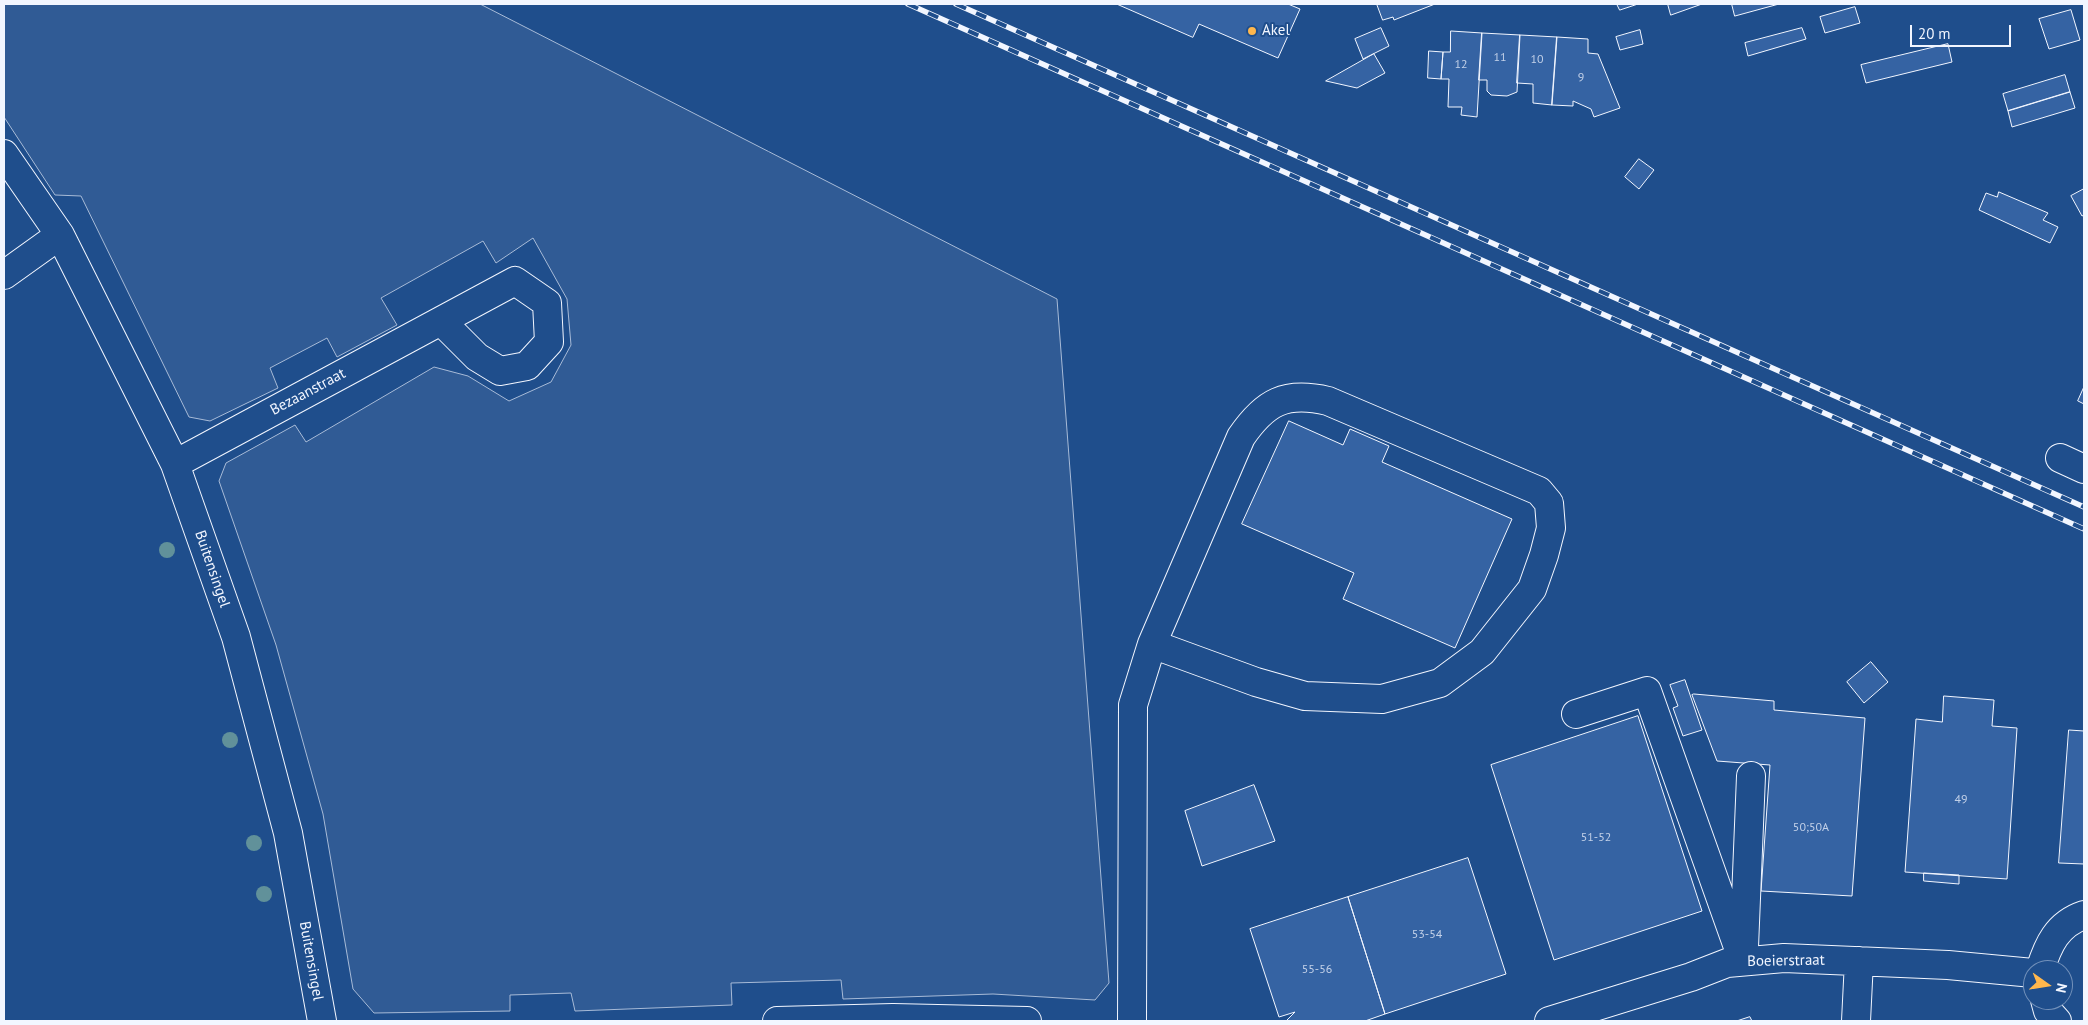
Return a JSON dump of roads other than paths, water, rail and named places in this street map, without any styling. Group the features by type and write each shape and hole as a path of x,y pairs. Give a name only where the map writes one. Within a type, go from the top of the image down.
{"street":[{"name":"Buitensingel","path":"4,154 60,235 175,464 236,637 288,832 322,1021"},
{"path":"4,275 60,235"},
{"name":"Bezaanstraat","path":"175,464 441,321"},
{"path":"1132,1021 1134,705 1152,644 1241,437 1256,415 1283,399 1309,396 1328,401 1539,492 1549,503 1551,528 1532,589 1482,652 1440,683 1382,699 1305,696 1256,682 1152,644"},
{"path":"2060,458 2084,469"},
{"path":"1576,714 1646,691 1744,961"},
{"path":"1744,961 1751,776"},
{"path":"2043,960 2050,940 2076,918 2084,915"},
{"name":"Boeierstraat","path":"1549,1021 1691,977 1727,963 1744,961 1784,958 1948,965 2023,972"},
{"path":"1856,1021 1859,961"},
{"path":"2048,1010 2057,1021"},
{"path":"777,1021 893,1018 1026,1021"}],"railway":[{"path":"908,4 2084,529"},
{"path":"956,4 2084,507"}],"place":[{"name":"Akel","path":"1252,31"}]}
